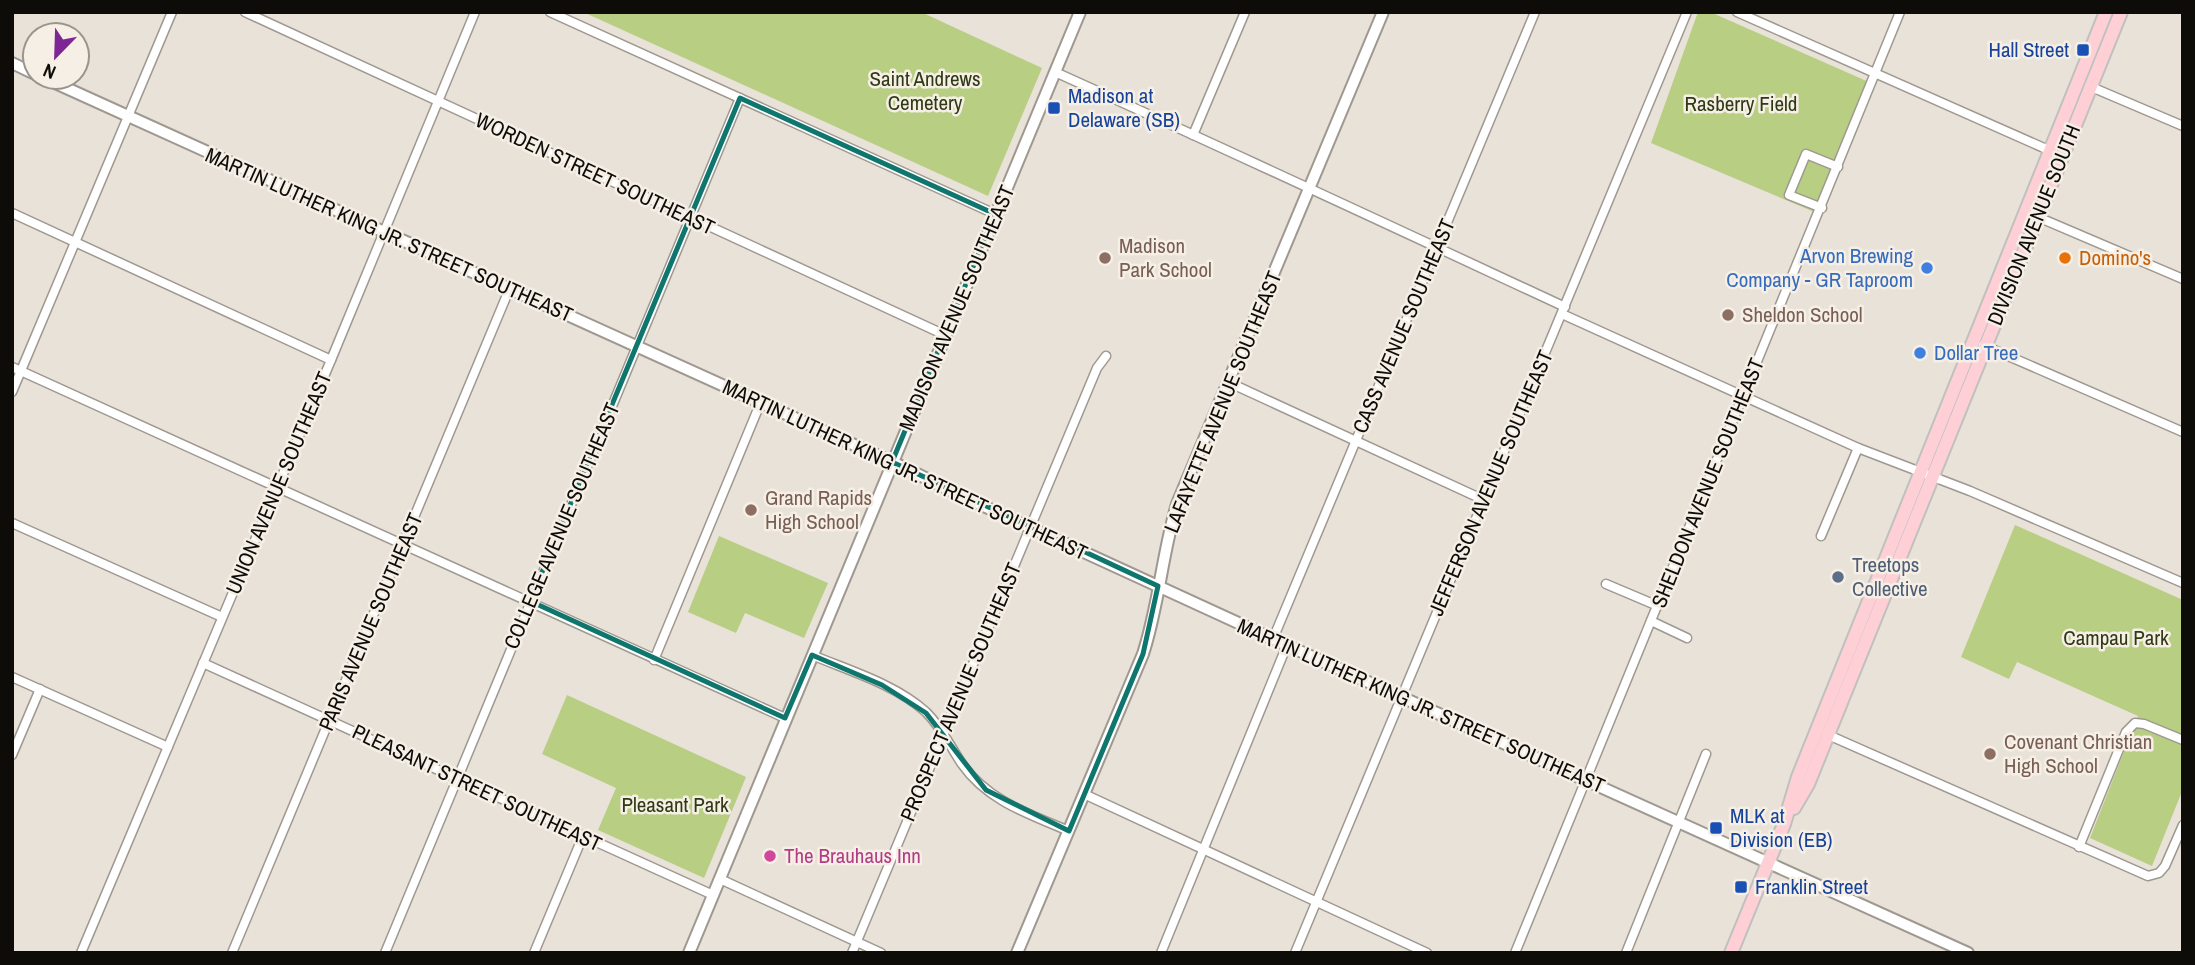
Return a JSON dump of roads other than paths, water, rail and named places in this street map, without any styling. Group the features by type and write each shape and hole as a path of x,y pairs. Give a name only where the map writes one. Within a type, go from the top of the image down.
{"main road":[{"name":"MADISON AVENUE SOUTHEAST","path":"689,953 1080,12"},
{"name":"LAFAYETTE AVENUE SOUTHEAST","path":"1017,953 1143,654 1177,504 1383,12"},
{"name":"DIVISION AVENUE SOUTH","path":"2084,83 2121,12"},
{"name":"DIVISION AVENUE SOUTH","path":"1731,953 1784,824 1798,777 1823,733 1926,475 1973,341 2057,153 2084,83 2104,13"},
{"name":"MARTIN LUTHER KING JR. STREET SOUTHEAST","path":"73,91 892,462 1679,824 1968,953"},
{"name":"DIVISION AVENUE SOUTH","path":"1926,475 1986,346 2032,214"}],"street":[{"path":"12,392 17,369 76,241 172,12"},
{"name":"WORDEN STREET SOUTHEAST","path":"245,12 945,335"},
{"name":"UNION AVENUE SOUTHEAST","path":"81,953 475,12"},
{"path":"550,12 995,214"},
{"path":"1193,135 1245,12"},
{"name":"CASS AVENUE SOUTHEAST","path":"1273,639 1535,12"},
{"name":"JEFFERSON AVENUE SOUTHEAST","path":"1295,953 1687,12"},
{"path":"1737,12 2057,153"},
{"name":"SHELDON AVENUE SOUTHEAST","path":"1515,953 1900,12"},
{"path":"1055,72 1250,160 1309,190 1436,247 1564,311 1858,447 1970,491 2183,583"},
{"path":"2084,83 2183,126"},
{"name":"COLLEGE AVENUE SOUTHEAST","path":"384,953 740,98"},
{"path":"1822,208 1789,195 1806,154 1838,167"},
{"path":"12,213 331,360"},
{"path":"2032,214 2183,279"},
{"name":"PARIS AVENUE SOUTHEAST","path":"232,953 509,290"},
{"path":"1973,341 2183,432"},
{"name":"PROSPECT AVENUE SOUTHEAST","path":"852,953 1097,368 1106,355"},
{"path":"17,369 785,718"},
{"path":"1228,382 1484,500"},
{"path":"654,660 760,404"},
{"path":"1821,537 1858,447"},
{"path":"12,523 222,617"},
{"path":"1606,584 1658,606"},
{"path":"1651,621 1687,638"},
{"path":"1161,953 1287,645"},
{"path":"812,655 903,696 926,713 944,732 962,764 986,790 1011,806 1069,831"},
{"name":"PLEASANT STREET SOUTHEAST","path":"203,663 713,895"},
{"path":"12,677 168,747"},
{"path":"12,755 40,689"},
{"path":"2078,847 2126,732 2135,723 2144,724 2183,740"},
{"path":"1823,733 2148,876 2159,873 2169,859 2183,825"},
{"path":"1626,953 1706,754"},
{"path":"1084,794 1316,902 1407,948 1427,953"},
{"path":"534,953 583,836"},
{"path":"720,879 881,953"}],"place":[{"name":"Hall Street","path":"2083,50"},
{"name":"Madison at Delaware (SB)","path":"1054,108"},
{"name":"Madison Park School","path":"1105,258"},
{"name":"Domino's","path":"2065,258"},
{"name":"Arvon Brewing Company - GR Taproom","path":"1927,268"},
{"name":"Sheldon School","path":"1728,315"},
{"name":"Dollar Tree","path":"1920,353"},
{"name":"Grand Rapids High School","path":"751,510"},
{"name":"Treetops Collective","path":"1838,577"},
{"name":"Covenant Christian High School","path":"1990,754"},
{"name":"MLK at Division (EB)","path":"1716,828"},
{"name":"The Brauhaus Inn","path":"770,856"},
{"name":"Franklin Street","path":"1741,887"}],"park label":[{"name":"Saint Andrews Cemetery","path":"925,91"},
{"name":"Rasberry Field","path":"1741,104"},
{"name":"Campau Park","path":"2116,638"},
{"name":"Pleasant Park","path":"675,805"}]}
